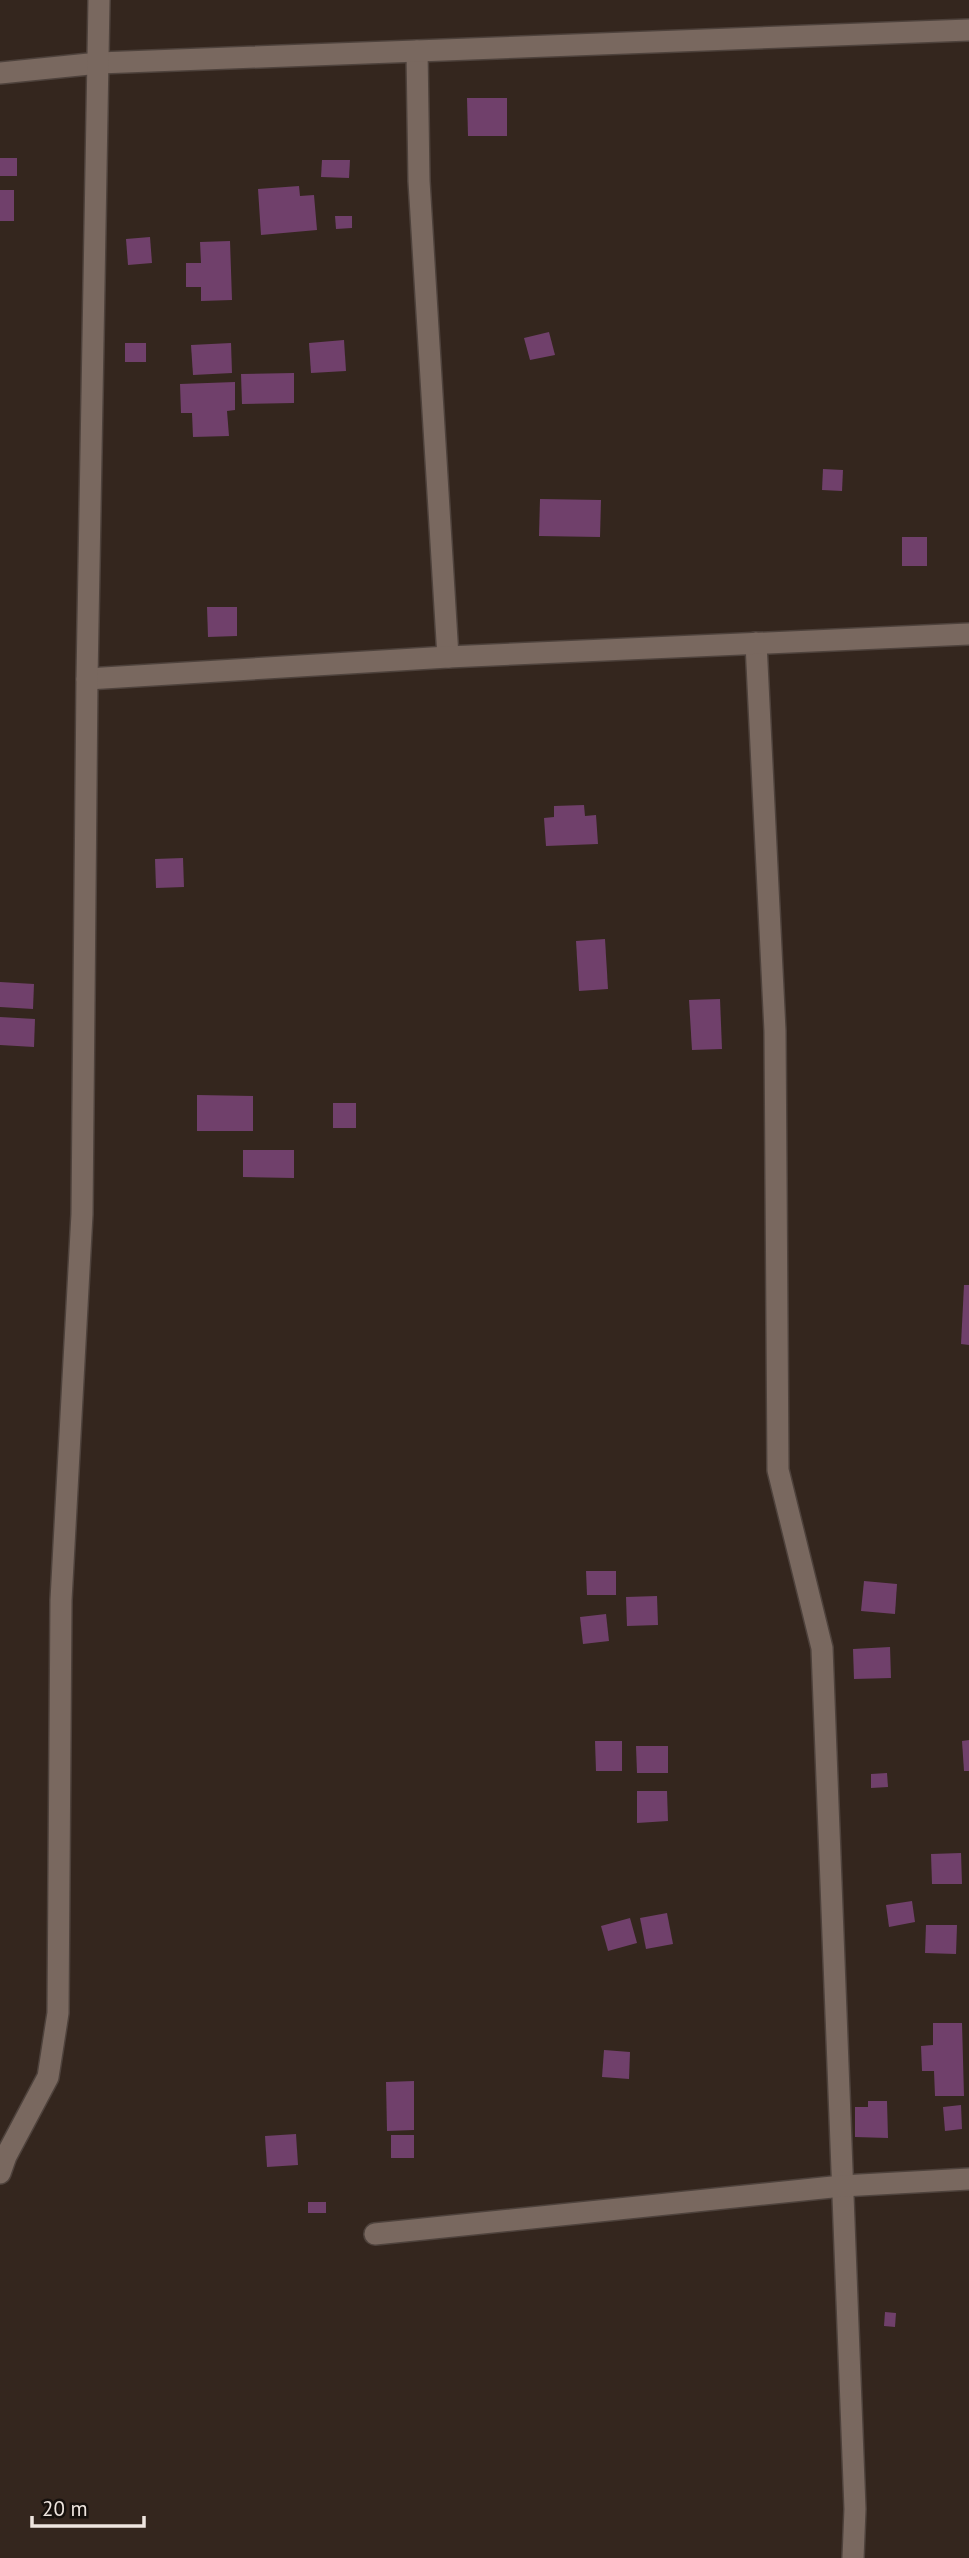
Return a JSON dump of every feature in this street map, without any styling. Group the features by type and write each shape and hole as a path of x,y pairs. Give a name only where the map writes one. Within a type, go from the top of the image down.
{"street":[{"path":"0,2173 6,2156 48,2077 58,2013 61,1600 82,1214 87,679 99,0"},
{"path":"0,73 99,63 969,30"},
{"path":"417,51 419,181 448,657"},
{"path":"87,679 448,657 969,634"},
{"path":"756,643 775,1031 779,1469 822,1648 855,2509 853,2558"},
{"path":"375,2234 842,2186 969,2179"}],"building":[{"path":"467,98 507,98 507,136 468,136"},
{"path":"0,158 17,158 17,176 0,176"},
{"path":"322,160 350,160 349,178 321,177"},
{"path":"299,186 300,196 314,195 317,230 261,235 258,189"},
{"path":"0,190 14,190 14,221 0,221"},
{"path":"335,216 352,216 352,228 336,229"},
{"path":"150,237 152,263 128,265 126,239"},
{"path":"230,241 232,300 201,301 201,287 186,287 186,263 201,263 200,242"},
{"path":"549,332 555,355 530,360 524,338"},
{"path":"344,340 346,371 311,373 309,343"},
{"path":"125,343 146,343 146,362 125,362"},
{"path":"231,343 232,373 193,375 191,345"},
{"path":"294,373 294,403 242,404 241,374"},
{"path":"235,382 235,410 227,411 229,436 193,437 192,413 181,413 180,384"},
{"path":"823,469 843,470 842,491 822,490"},
{"path":"540,499 601,500 600,537 539,536"},
{"path":"902,537 927,537 927,566 902,566"},
{"path":"207,607 237,607 237,636 208,637"},
{"path":"584,805 585,816 596,815 598,844 546,846 544,818 554,817 554,806"},
{"path":"183,858 184,887 156,888 155,859"},
{"path":"605,939 608,989 579,991 576,941"},
{"path":"0,982 34,984 33,1009 0,1007"},
{"path":"720,999 722,1049 692,1050 689,1000"},
{"path":"0,1017 35,1019 34,1047 0,1045"},
{"path":"197,1095 253,1096 253,1131 197,1131"},
{"path":"333,1103 356,1103 356,1128 333,1128"},
{"path":"243,1150 294,1150 294,1178 243,1177"},
{"path":"964,1285 969,1285 969,1345 961,1344"},
{"path":"586,1571 616,1571 616,1595 587,1595"},
{"path":"864,1581 897,1584 895,1614 861,1611"},
{"path":"657,1596 658,1625 627,1626 626,1597"},
{"path":"606,1614 609,1641 583,1644 580,1617"},
{"path":"890,1647 891,1678 854,1679 853,1649"},
{"path":"969,1740 969,1771 964,1771 962,1741"},
{"path":"595,1741 622,1741 622,1771 596,1771"},
{"path":"636,1746 668,1746 668,1773 637,1773"},
{"path":"887,1773 888,1787 871,1788 871,1774"},
{"path":"637,1791 667,1791 668,1821 637,1823"},
{"path":"961,1853 962,1884 932,1884 931,1854"},
{"path":"912,1901 915,1922 889,1927 886,1905"},
{"path":"667,1913 673,1944 646,1949 640,1918"},
{"path":"630,1918 637,1943 608,1951 601,1926"},
{"path":"926,1925 957,1925 956,1954 925,1953"},
{"path":"933,2023 962,2023 964,2096 935,2096 934,2071 922,2071 921,2046 933,2045"},
{"path":"604,2050 630,2052 629,2079 602,2077"},
{"path":"414,2081 414,2130 387,2131 386,2082"},
{"path":"868,2101 887,2101 888,2138 855,2137 855,2107 868,2107"},
{"path":"961,2105 962,2129 945,2131 943,2107"},
{"path":"296,2134 298,2165 267,2167 265,2136"},
{"path":"391,2135 414,2135 414,2158 391,2158"},
{"path":"308,2202 326,2202 326,2213 308,2213"},
{"path":"885,2312 896,2313 895,2327 884,2326"}]}
